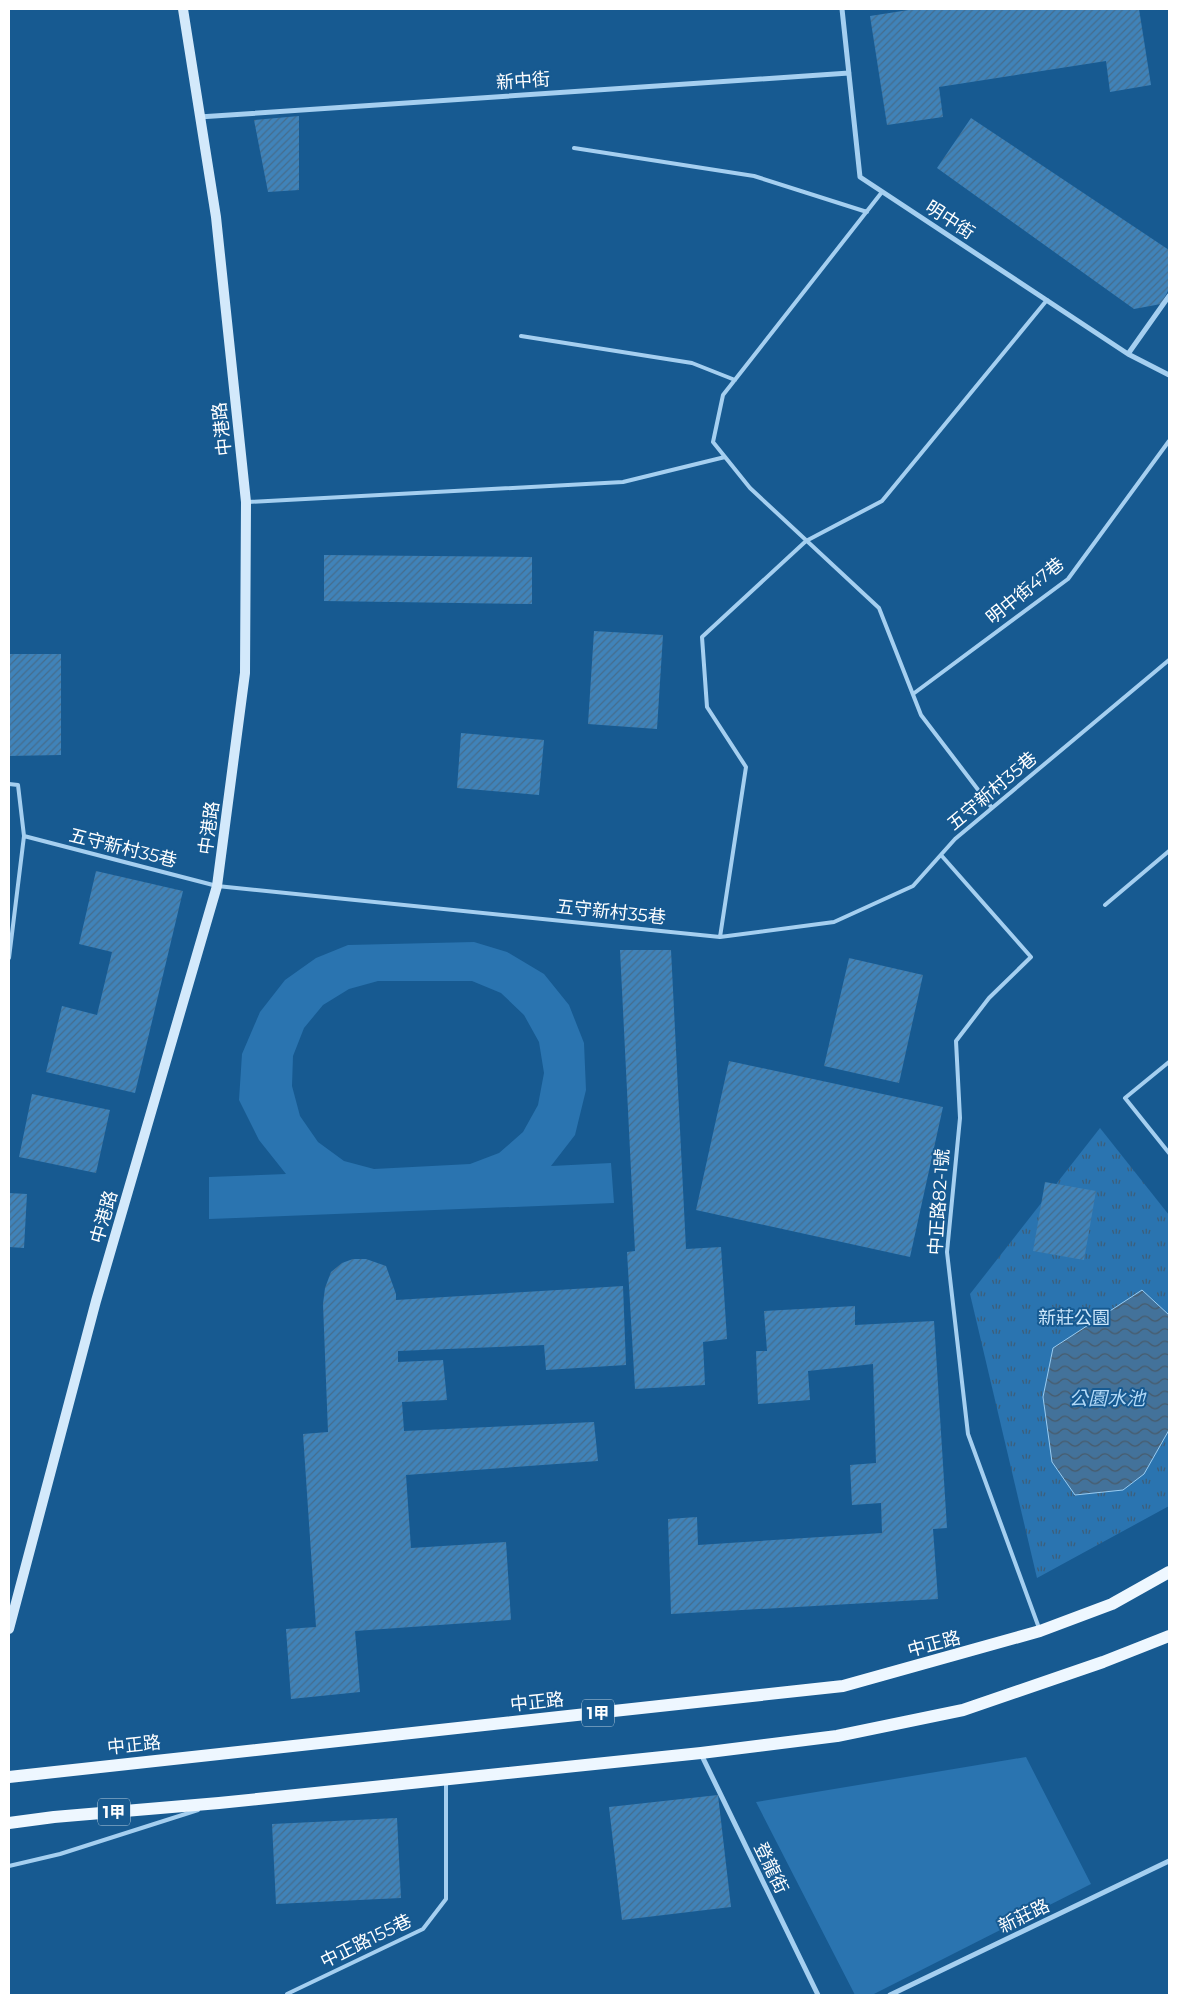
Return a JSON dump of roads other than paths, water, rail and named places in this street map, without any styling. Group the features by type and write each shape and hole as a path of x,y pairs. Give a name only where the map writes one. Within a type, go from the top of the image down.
{"main road":[{"name":"中正路","path":"9,1777 843,1686 1040,1631 1112,1604 1169,1572"},
{"name":"1甲","path":"9,1823 54,1817 219,1804 700,1753 837,1736 962,1710 1103,1662 1169,1636"}],"street":[{"name":"中港路","path":"9,1629 96,1301 217,886 245,673 246,502 216,217 183,9"},
{"name":"明中街","path":"842,9 860,177 1128,354 1169,374"},
{"name":"新中街","path":"199,117 849,73"},
{"path":"1128,354 1169,296"},
{"name":"登龍街","path":"700,1753 818,1995"},
{"name":"新莊路","path":"890,1995 1169,1861"}],"lane":[{"path":"574,148 754,176 867,212"},
{"path":"882,192 723,395 713,442 750,488 879,608 921,715 992,808"},
{"path":"720,937 746,767 707,707 702,636 806,541 882,501 1048,300"},
{"path":"522,336 692,363 735,380"},
{"name":"明中街47巷","path":"913,694 1068,579 1169,441"},
{"path":"246,502 623,482 725,456"},
{"name":"五守新村35巷","path":"24,836 217,886 720,937 834,922 913,886 955,839 1169,660"},
{"path":"9,784 18,785 24,836 9,958"},
{"path":"1105,905 1169,851"},
{"name":"中正路82-1號","path":"941,855 1031,957 989,998 956,1041 960,1118 947,1252 968,1434 1040,1631"},
{"path":"1169,1062 1125,1098 1169,1153"},
{"name":"中正路155巷","path":"287,1994 424,1929 446,1899 446,1780"},
{"path":"9,1866 60,1854 219,1804"}],"water":[{"name":"公園水池","path":"1142,1290 1169,1315 1169,1430 1144,1474 1123,1490 1075,1495 1052,1462 1043,1397 1053,1348"}],"park label":[{"name":"新莊公園","path":"1074,1318"}]}
